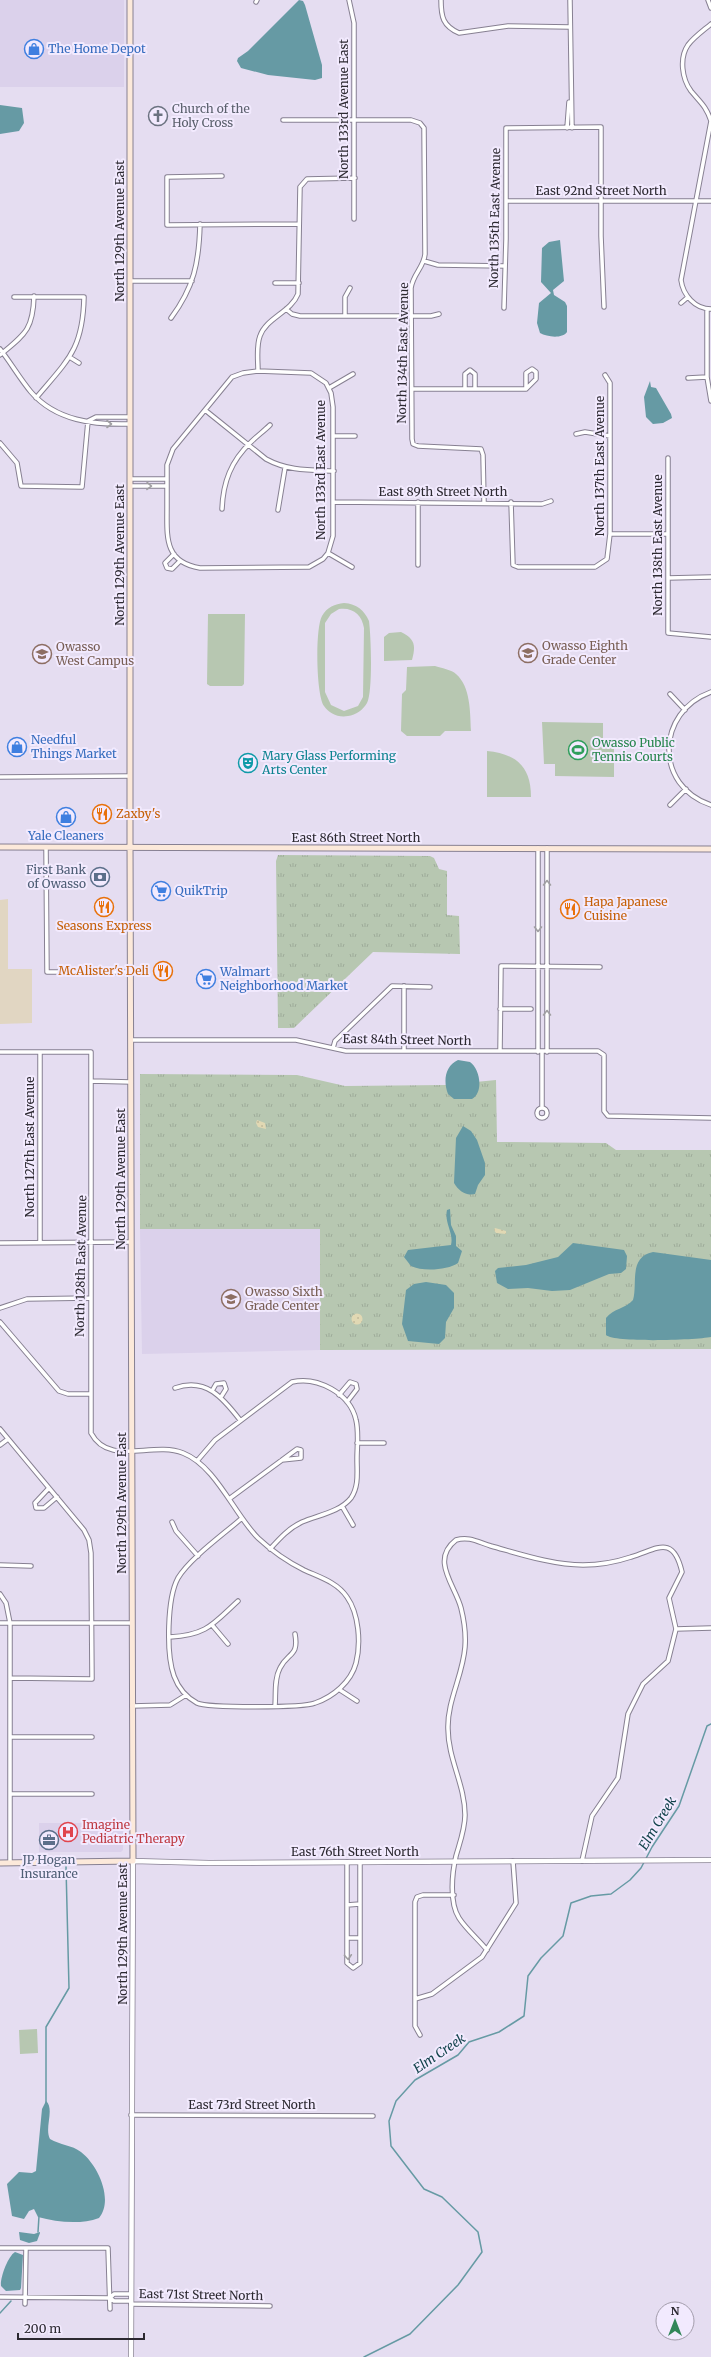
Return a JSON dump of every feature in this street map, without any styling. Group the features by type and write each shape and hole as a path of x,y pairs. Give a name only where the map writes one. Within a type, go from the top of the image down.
{"main road":[{"name":"North 129th Avenue East","path":"130,0 130,972 133,1861"},
{"name":"East 86th Street North","path":"0,847 711,849"},
{"name":"East 76th Street North","path":"0,1863 133,1861"}],"street":[{"name":"North 133rd Avenue East","path":"349,0 354,22 354,220"},
{"path":"441,0 442,17 445,25 459,33 508,26 570,27"},
{"path":"570,0 570,98 572,128"},
{"path":"708,0 711,8"},
{"path":"711,24 688,45 683,71 687,86 703,103 711,121 681,270 682,288 688,297 696,304 709,309 707,377 711,401"},
{"path":"570,98 567,110 567,128 601,127 601,201 604,307"},
{"path":"283,120 410,120 420,123 425,133 424,261 438,265 505,266"},
{"name":"North 135th East Avenue","path":"504,308 507,201 506,128 567,128"},
{"path":"222,176 167,177 167,225 299,224"},
{"path":"258,371 260,335 264,329 296,298 299,283 298,192 302,183 307,179 355,178"},
{"name":"East 92nd Street North","path":"507,201 711,201"},
{"path":"171,318 188,293 192,281 199,243 200,224"},
{"name":"North 134th East Avenue","path":"424,261 412,280 413,444 418,446 481,448 483,455 484,502"},
{"path":"130,281 192,281"},
{"path":"275,283 299,283"},
{"path":"345,316 345,297 350,288"},
{"path":"34,296 34,312 29,328 18,342 1,352 36,398 52,411 78,420 97,424 130,424"},
{"path":"14,297 84,297 84,318 71,358 36,398"},
{"path":"681,303 688,297"},
{"path":"286,309 292,314 300,316 412,316 439,314"},
{"path":"71,358 78,363"},
{"path":"412,389 526,389 536,379 536,372 532,369 526,373 526,389"},
{"path":"465,389 465,374 470,370 475,374 475,389"},
{"path":"352,567 328,553 316,564 297,568 200,568 179,560 174,554 167,539 167,465 173,449 232,377 242,373 258,371 305,371 321,378 330,388 353,374"},
{"name":"North 137th East Avenue","path":"511,502 513,565 518,567 588,568 602,564 607,559 610,534 610,383 605,374"},
{"path":"688,378 707,377"},
{"name":"North 133rd East Avenue","path":"328,553 333,536 334,502 334,407 330,388"},
{"path":"205,410 266,459 285,468 334,470"},
{"path":"88,421 96,417 130,417"},
{"path":"0,443 17,463 21,486 82,487 88,421"},
{"path":"222,509 223,494 230,469 248,445 270,425"},
{"path":"576,434 585,432 610,436"},
{"path":"333,436 355,436"},
{"name":"North 138th East Avenue","path":"668,458 668,633 711,638"},
{"path":"278,510 285,468"},
{"path":"130,479 167,479"},
{"path":"130,486 167,486"},
{"name":"East 89th Street North","path":"334,502 511,502 542,504 551,501"},
{"path":"418,502 418,565"},
{"path":"610,534 667,534"},
{"path":"174,554 166,562 167,568 172,569 179,560"},
{"path":"668,578 711,577"},
{"path":"711,692 700,697 685,710 671,729 668,749 672,769 686,789 697,798 711,805"},
{"path":"670,694 685,710"},
{"path":"0,777 130,776"},
{"path":"670,805 686,789"},
{"path":"46,847 47,972 130,972"},
{"path":"538,848 538,966 542,1052 542,1108"},
{"path":"542,1052 547,966 547,848"},
{"path":"500,1051 501,966 600,967"},
{"path":"333,1048 335,1041 392,986 430,987"},
{"path":"404,986 404,1051"},
{"path":"500,1009 532,1009"},
{"name":"East 84th Street North","path":"131,1040 296,1040 346,1051 598,1051 604,1054 604,1111 608,1116 711,1118"},
{"path":"0,1052 40,1052"},
{"name":"North 128th East Avenue","path":"40,1052 91,1052 92,1242 90,1298 90,1429 94,1438 109,1450 116,1452 132,1450 171,1450 183,1453 197,1461"},
{"name":"North 127th East Avenue","path":"40,1052 40,1242"},
{"path":"91,1081 131,1082"},
{"path":"0,1242 131,1242"},
{"path":"0,1308 27,1299 90,1298"},
{"path":"0,1322 59,1391 68,1394 90,1394"},
{"path":"242,1518 184,1570 175,1586 170,1605 170,1636 173,1670 186,1695 205,1706 275,1706 314,1704 340,1690 355,1664 357,1653 356,1616 347,1596 330,1581 303,1570 270,1549 258,1538 229,1499 197,1461 215,1440 292,1382 315,1381 324,1384 347,1402 356,1420 356,1486 353,1495 342,1506 296,1525 283,1534 270,1549"},
{"path":"339,1395 350,1382 356,1384 357,1389 347,1402"},
{"path":"212,1392 216,1384 224,1383 226,1389 221,1397"},
{"path":"175,1388 186,1384 198,1385 221,1397 240,1420"},
{"path":"0,1430 87,1534 90,1545 92,1679 10,1678"},
{"path":"0,1445 8,1439"},
{"path":"357,1443 384,1443"},
{"path":"229,1499 282,1460 297,1449 301,1450 301,1458 298,1460 282,1460"},
{"path":"49,1488 35,1503 36,1508 44,1508 56,1497"},
{"path":"342,1506 353,1524"},
{"path":"172,1522 176,1531 198,1556"},
{"path":"487,1950 459,1918 455,1908 454,1895 455,1862 462,1834 465,1808 450,1754 448,1728 452,1702 460,1679 465,1646 461,1608 444,1564 445,1551 451,1544 460,1539 472,1539 542,1558 581,1565 601,1564 622,1560 656,1547 668,1549 676,1554 682,1572 669,1598 676,1629 668,1661 643,1684 628,1714 618,1778 592,1816 582,1861"},
{"path":"0,1565 31,1566"},
{"path":"0,1594 6,1603 10,1623 10,1863"},
{"path":"170,1636 196,1634 212,1625 238,1601"},
{"path":"0,1623 132,1623"},
{"path":"212,1625 228,1644"},
{"path":"676,1629 711,1628"},
{"path":"275,1706 277,1677 280,1668 295,1652 297,1647 295,1634"},
{"path":"340,1690 357,1701"},
{"path":"132,1706 170,1705 186,1695"},
{"path":"10,1737 92,1737"},
{"path":"10,1794 92,1794"},
{"name":"East 76th Street North","path":"133,1861 455,1862 711,1860"},
{"name":"North 129th Avenue East","path":"131,2357 133,1861"},
{"path":"415,1999 432,1994 474,1964 487,1950 516,1903 513,1861"},
{"path":"347,1862 347,1963 353,1968 360,1963 360,1862"},
{"path":"420,2035 415,2026 415,1902 417,1897 423,1895 454,1895"},
{"path":"347,1904 360,1904"},
{"path":"347,1938 360,1938"},
{"name":"East 73rd Street North","path":"131,2115 373,2116"},
{"path":"0,2248 108,2248 110,2309"},
{"path":"25,2304 26,2248"},
{"path":"0,2297 110,2298 114,2294 131,2294"},
{"name":"East 71st Street North","path":"110,2298 114,2301 131,2302 270,2306"}],"shaded area":[{"path":"0,0 124,0 124,87 0,87"},
{"path":"8,899 8,969 32,969 32,1023 0,1024 0,900"},
{"name":"Owasso Sixth Grade Center","path":"140,1229 320,1229 320,1350 142,1354"},
{"path":"39,1823 123,1823 123,1850 121,1852 39,1852"}],"green space":[{"path":"344,603 356,606 362,611 369,621 371,676 369,697 365,706 356,713 341,716 328,711 321,699 318,676 317,647 322,616 334,605","holes":["339,609 349,609 356,613 361,619 364,628 363,697 358,706 344,711 331,705 325,692 325,623 331,614"]},
{"path":"208,614 245,614 244,684 242,686 210,686 207,684"},
{"path":"401,632 412,640 414,650 412,660 384,661 384,637 389,633"},
{"path":"435,666 449,670 456,674 465,686 470,708 471,731 445,731 440,736 407,736 401,731 402,694 406,690 407,667"},
{"name":"Owasso Public Tennis Courts","path":"542,722 603,723 603,747 614,747 614,777 555,776 555,764 544,764"},
{"path":"487,751 506,755 520,764 528,777 531,797 487,797"},
{"path":"278,855 430,856 434,858 439,869 447,871 447,915 459,916 460,954 373,952 294,1028 278,1028 276,861"},
{"path":"140,1074 297,1075 345,1086 445,1085 496,1080 497,1142 606,1143 616,1150 711,1150 711,1349 320,1350 320,1229 140,1229"},
{"path":"37,2029 38,2053 20,2054 19,2030"}],"sand":[{"path":"257,1120 265,1123 266,1129 258,1127 256,1123"},
{"path":"495,1228 506,1231 506,1234 496,1233 494,1230"},
{"path":"355,1314 359,1314 361,1315 361,1323 355,1324 352,1321 352,1317"}],"water":[{"path":"299,0 303,1 305,5 322,65 322,78 315,80 268,75 241,68 237,61 238,58 248,51"},
{"path":"0,105 22,108 24,123 19,131 0,134"},
{"path":"560,240 564,281 553,290 554,295 565,302 567,306 567,332 562,336 554,337 546,336 540,333 537,323 539,303 551,293 541,282 542,248 549,242"},
{"path":"650,381 651,387 656,388 671,414 672,418 663,423 653,424 646,417 644,397"},
{"path":"458,1060 470,1062 478,1075 478,1091 476,1096 472,1099 454,1099 448,1094 446,1089 446,1074 450,1066"},
{"path":"463,1126 471,1131 477,1140 485,1163 485,1175 478,1185 475,1194 463,1192 454,1183 456,1138"},
{"path":"450,1209 451,1225 456,1236 456,1246 462,1251 458,1263 442,1269 429,1270 411,1266 404,1257 408,1250 451,1245 452,1241 446,1215 447,1210"},
{"path":"573,1243 624,1250 627,1256 626,1269 621,1273 609,1274 570,1290 552,1291 528,1288 508,1289 497,1283 495,1271 498,1268 526,1265 558,1257"},
{"path":"653,1252 711,1260 711,1337 674,1340 639,1340 612,1338 606,1335 606,1318 612,1312 627,1305 633,1300 637,1265 640,1259"},
{"path":"426,1282 446,1285 454,1293 454,1308 446,1322 445,1338 439,1344 408,1341 402,1324 406,1290 414,1284"},
{"path":"46,2101 49,2104 50,2109 48,2135 50,2139 81,2152 93,2165 98,2174 102,2183 105,2202 103,2211 99,2218 84,2222 53,2220 38,2217 34,2209 29,2211 24,2219 12,2216 7,2184 19,2172 32,2173 36,2171 42,2109"},
{"path":"19,2232 34,2234 40,2233 37,2241 29,2243 20,2240"},
{"path":"15,2252 23,2255 21,2288 20,2290 6,2291 1,2286 1,2282 7,2262"}],"waterway":[{"name":"Elm Creek","path":"364,2357 410,2334 458,2285 482,2252 478,2232 442,2197 424,2189 391,2146 389,2121 396,2101 415,2080 458,2055 469,2042 499,2032 524,2016 528,1976 541,1958 563,1936 571,1903 591,1896 611,1894 630,1880 641,1868 652,1847 679,1806 707,1726 711,1724"},
{"path":"46,2103 46,2027 69,1988 66,1867"},
{"path":"38,2232 39,2216"},
{"path":"0,2313 11,2301"}],"place":[{"name":"The Home Depot","path":"34,49"},
{"name":"Church of the Holy Cross","path":"158,116"},
{"name":"Owasso Eighth Grade Center","path":"528,653"},
{"name":"Owasso West Campus","path":"42,654"},
{"name":"Needful Things Market","path":"17,747"},
{"name":"Owasso Public Tennis Courts","path":"578,750"},
{"name":"Mary Glass Performing Arts Center","path":"248,763"},
{"name":"Zaxby's","path":"102,814"},
{"name":"Yale Cleaners","path":"66,817"},
{"name":"First Bank of Owasso","path":"100,877"},
{"name":"QuikTrip","path":"161,891"},
{"name":"Seasons Express","path":"104,907"},
{"name":"Hapa Japanese Cuisine","path":"570,909"},
{"name":"McAlister's Deli","path":"163,971"},
{"name":"Walmart Neighborhood Market","path":"206,979"},
{"name":"Owasso Sixth Grade Center","path":"231,1299"},
{"name":"Imagine Pediatric Therapy","path":"68,1832"},
{"name":"JP Hogan Insurance","path":"49,1840"}]}
